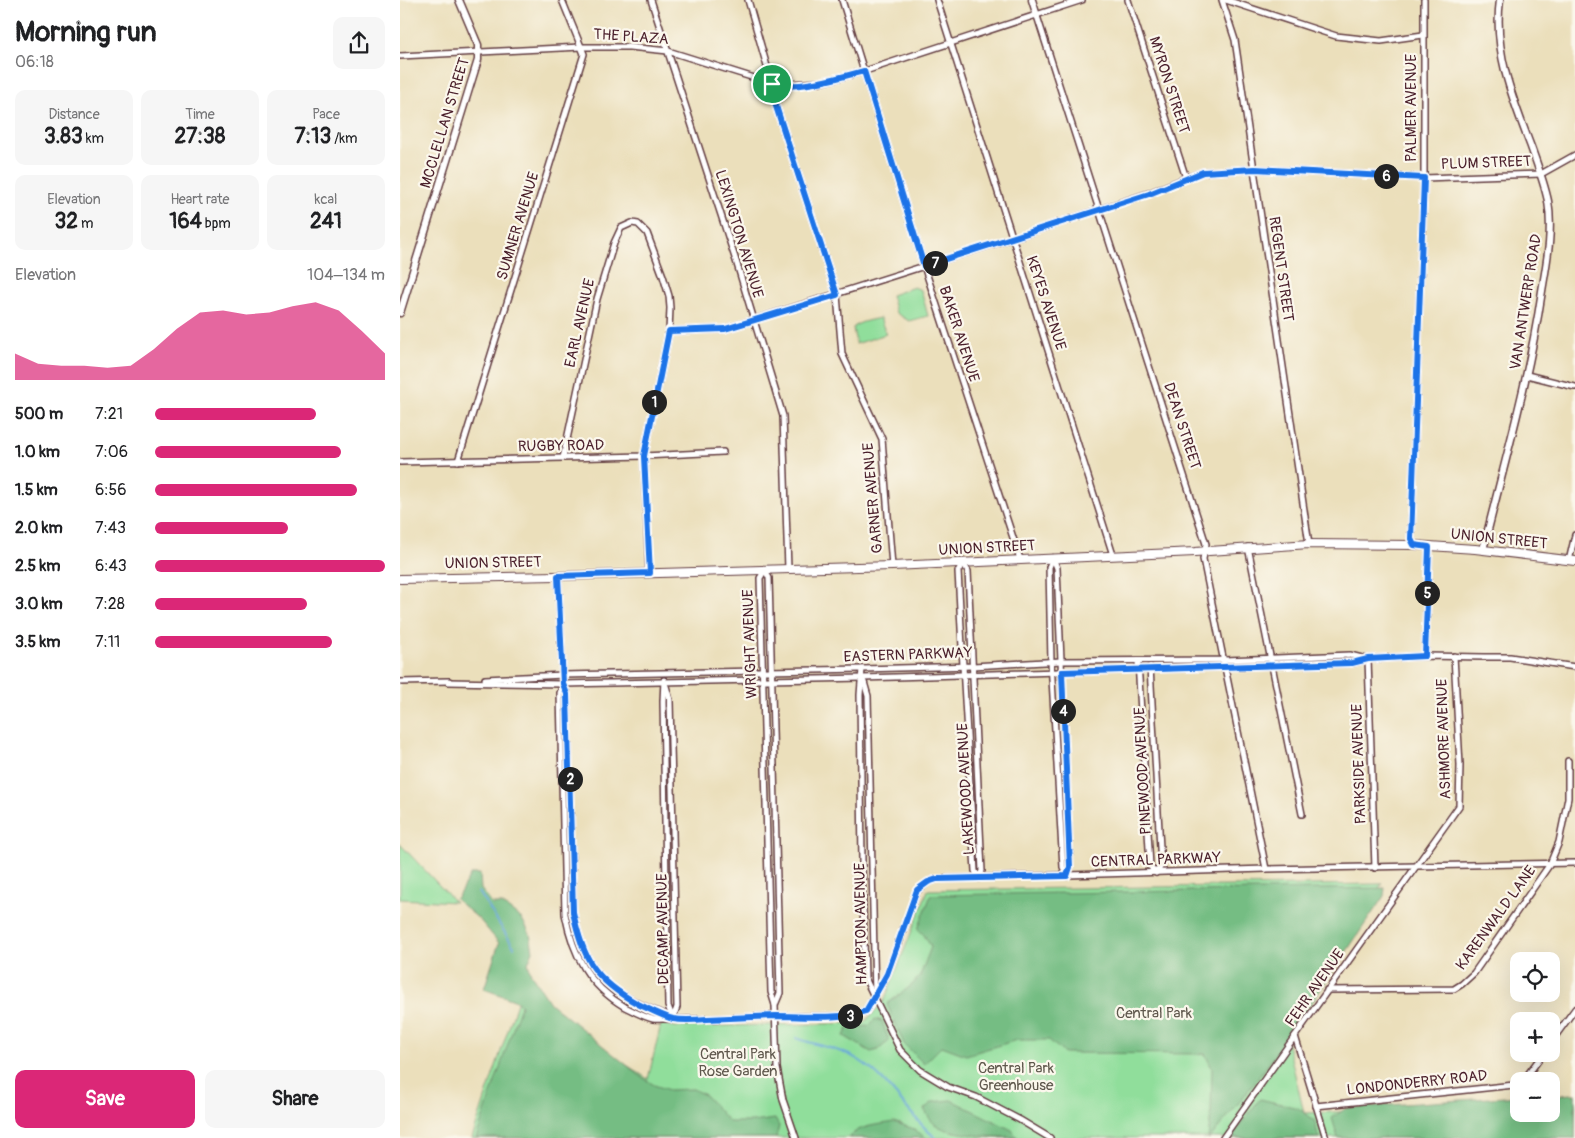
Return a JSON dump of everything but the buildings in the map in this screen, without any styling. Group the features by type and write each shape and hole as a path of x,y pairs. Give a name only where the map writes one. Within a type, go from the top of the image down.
{"main road":[{"name":"UNION STREET","path":"400,579 892,566 1309,544 1414,545 1483,550 1572,561"}],"street":[{"name":"MCCLELLAN STREET","path":"400,312 478,60 478,45 459,0"},
{"name":"SUMNER AVENUE","path":"458,461 584,54 562,0"},
{"name":"LEXINGTON AVENUE","path":"650,0 737,264 782,416 788,569"},
{"name":"GARNER AVENUE","path":"748,0 772,84 774,100 837,295 842,354 882,439 892,566"},
{"name":"BAKER AVENUE","path":"842,0 924,266 1020,560"},
{"name":"KEYES AVENUE","path":"937,0 1114,555"},
{"name":"DEAN STREET","path":"1032,0 1206,544 1203,560 1225,660 1266,869"},
{"name":"THE PLAZA","path":"400,56 581,47 629,47 668,51 772,84 822,82 951,44 1082,0"},
{"name":"MYRON STREET","path":"1128,0 1186,178"},
{"path":"1224,0 1336,36 1381,41 1423,35"},
{"name":"REGENT STREET","path":"1224,0 1235,40 1309,544"},
{"name":"PALMER AVENUE","path":"1414,545 1411,539 1413,457 1424,178 1424,0"},
{"name":"VAN ANTWERP ROAD","path":"1483,550 1527,375 1540,308 1550,228 1548,201 1518,113 1502,58 1498,17 1500,0"},
{"name":"PLUM STREET","path":"669,331 725,329 837,295 1149,194 1203,172 1255,169 1424,178 1540,174 1575,155"},
{"name":"EARL AVENUE","path":"563,458 597,299 614,243 621,228 632,223 638,224 648,235 669,296 669,331"},
{"path":"650,573 644,456 669,331"},
{"path":"1527,375 1575,387"},
{"name":"RUGBY ROAD","path":"400,462 644,456 723,452"},
{"path":"1572,561 1575,535"},
{"path":"1248,547 1302,814"},
{"path":"1425,656 1429,547"},
{"path":"1053,558 1057,568 1062,672 1070,867 1067,876"},
{"path":"1053,558 1049,568 1052,672 1063,867 1067,876"},
{"name":"LAKEWOOD AVENUE","path":"963,563 968,571 973,666 982,871 979,878 975,871 962,666 958,571 963,563"},
{"name":"WRIGHT AVENUE","path":"775,1005 780,993 770,578 765,570 760,578 771,992 775,1005 779,1080 783,1100 796,1138"},
{"name":"CENTRAL PARKWAY","path":"558,576 563,675 560,693 565,914 569,936 578,957 598,987 632,1011 653,1019 696,1020 775,1016 852,1016 866,1011 887,974 917,890 928,882 937,879 1266,869 1575,863"},
{"path":"961,614 970,614"},
{"name":"EASTERN PARKWAY","path":"448,682 563,675 973,666 1061,661 1225,660 1350,655 1368,659"},
{"name":"EASTERN PARKWAY","path":"400,682 563,684 863,678 1352,663 1368,659 1425,656 1510,657 1575,667"},
{"name":"ASHMORE AVENUE","path":"1415,866 1459,806 1460,765 1454,656"},
{"name":"PARKSIDE AVENUE","path":"1368,659 1375,868"},
{"name":"PINEWOOD AVENUE","path":"1138,661 1150,866 1156,873 1161,866 1150,661"},
{"name":"HAMPTON AVENUE","path":"862,669 868,696 875,998"},
{"name":"DECAMP AVENUE","path":"664,674 662,701 668,1006 673,1019"},
{"name":"HAMPTON AVENUE","path":"863,678 860,695 865,978 875,998"},
{"name":"CENTRAL PARKWAY","path":"563,684 567,694 573,912 582,950 593,969 606,983 644,1007 673,1019"},
{"name":"KARENWALD LANE","path":"1327,990 1454,989 1474,973 1550,864 1559,842 1568,798 1568,762"},
{"name":"FEHR AVENUE","path":"1326,1138 1294,1036 1415,866"},
{"path":"875,998 900,1050 920,1070 948,1087 976,1097 1050,1138"},
{"path":"1560,1030 1575,1009"},
{"path":"1223,1138 1294,1036"},
{"name":"LONDONDERRY ROAD","path":"1316,1106 1510,1085"}],"green space":[{"path":"914,287 921,290 928,316 909,321 896,313 891,295"},
{"path":"880,318 886,334 856,344 853,328 861,323"},
{"path":"400,844 455,902 400,899"},
{"path":"471,874 480,874 481,889 492,904 502,904 522,919 530,934 533,951 528,963 531,974 550,1003 654,1085 669,1090 693,1089 706,1096 729,1122 753,1122 775,1119 779,1126 776,1138 476,1138 521,1005 514,1000 484,989 499,943 479,919 455,899"},
{"name":"Central Park","path":"1382,884 1281,1015 1304,1113 1510,1106 1510,1122 1560,1122 1560,1110 1575,1104 1575,1138 472,1138 527,973 550,1006 595,1044 648,1079 661,1024 676,1027 864,1023 884,1001 928,890"},
{"path":"1385,888 1384,896 1300,1019 1257,1080 1210,1138 1208,1138 1211,1113 1212,1068 1205,1054 1064,1053 1049,1040 1017,1040 966,1055 942,1046 924,1064 904,1044 887,1004 912,985 920,976 931,947 918,929 931,895"},
{"path":"875,1019 882,1021 889,1041 878,1050 871,1052 844,1036 848,1028 869,1026"},
{"path":"1575,1094 1575,1138 1338,1138 1332,1118 1346,1108 1510,1097 1510,1122 1560,1122 1560,1095"},
{"path":"1260,1099 1298,1108 1314,1120 1319,1138 1230,1138"},
{"path":"951,1100 1012,1130 1017,1137 963,1133 936,1125 924,1109 933,1102"},
{"path":"894,1122 914,1129 926,1138 849,1138 857,1130"}],"waterway":[{"path":"479,892 514,947"},
{"path":"796,1038 843,1052 869,1067 916,1119 936,1138"}],"route":[{"path":"864,71 924,266 1149,194 1203,172 1255,169 1424,178 1411,539 1414,545 1429,547 1425,656 1368,659 1352,663 1062,672 1070,867 1067,876 937,879 922,886 917,890 887,974 866,1011 852,1016 775,1016 681,1020 673,1019 644,1007 606,983 593,969 582,950 577,933 573,912 567,694 563,684 558,576 650,573 644,456 669,331 725,329 837,295 774,100 772,84 822,82 864,71"}],"park label":[{"name":"Central Park Rose Garden","path":"738,1062"},
{"name":"Central Park Greenhouse","path":"1016,1076"}]}
